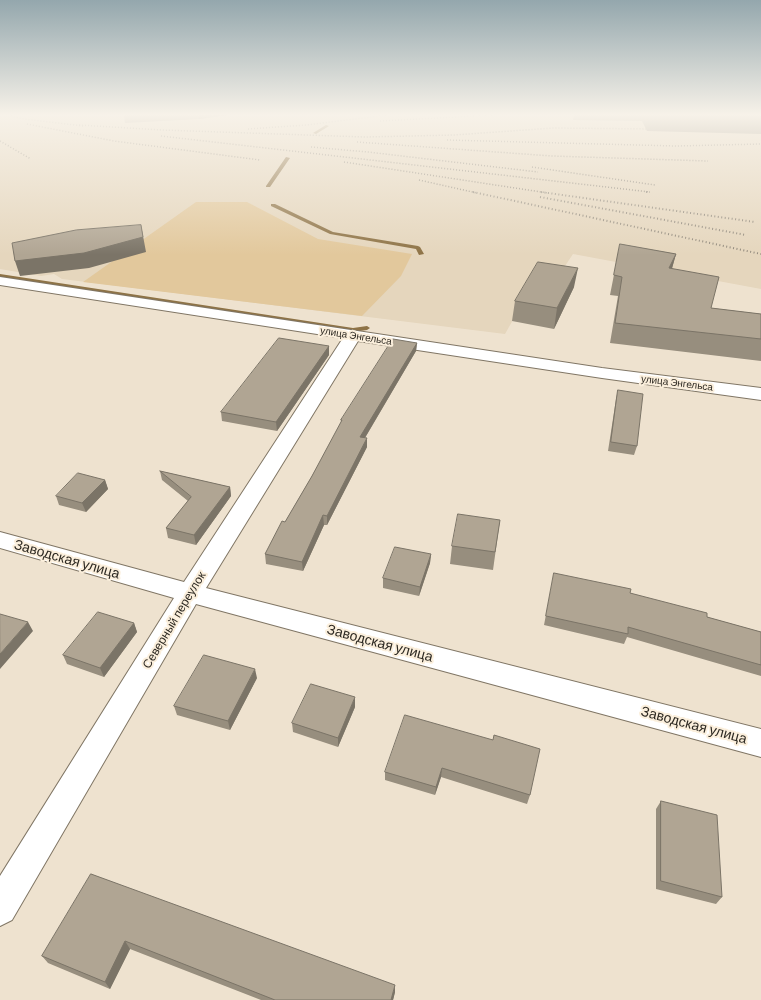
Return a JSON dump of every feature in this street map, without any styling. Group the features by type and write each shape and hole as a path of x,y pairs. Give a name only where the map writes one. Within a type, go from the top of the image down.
{"street":[{"name":"улица Энгельса","path":"0,281 602,373 761,394"},
{"name":"Северный переулок","path":"0,908 190,594 353,336"},
{"name":"Заводская улица","path":"0,540 190,594 761,743"}],"shaded area":[{"path":"0,162 761,162 761,289 573,254 563,269 535,281 505,334 62,279 54,274 41,276 0,269"},
{"path":"196,202 247,202 318,239 412,254 401,276 362,316 83,282"}],"building":[{"path":"141,225 143,237 84,253 15,261 12,243 76,230"},
{"path":"620,244 676,254 669,268 719,277 711,308 761,314 761,339 615,323 622,277 614,275"},
{"path":"538,262 578,268 557,308 515,301"},
{"path":"279,338 329,346 276,422 221,412"},
{"path":"393,339 417,343 360,437 367,438 327,516 323,515 302,562 265,554 282,521 285,522 312,476 341,420"},
{"path":"618,390 643,394 637,446 611,442"},
{"path":"160,471 230,487 194,535 166,528 191,497"},
{"path":"78,473 105,480 82,503 56,496"},
{"path":"458,514 500,520 495,552 452,546"},
{"path":"395,547 431,554 420,587 383,578"},
{"path":"554,573 631,589 630,593 707,613 707,617 761,632 761,665 628,627 628,634 546,616"},
{"path":"98,612 134,623 100,668 63,655"},
{"path":"0,614 28,622 0,654"},
{"path":"204,655 255,669 228,721 174,706"},
{"path":"311,684 355,697 338,738 292,723"},
{"path":"405,715 493,740 494,735 540,749 530,795 442,768 436,787 385,772"},
{"path":"661,801 717,815 722,897 661,881"},
{"path":"91,874 395,985 391,1000 275,1000 125,941 105,982 42,956"}],"waterway":[{"path":"268,186 285,162"},
{"path":"273,205 332,233 418,248 421,254"},
{"path":"0,276 353,330 367,328"}],"railway":[{"path":"344,162 546,193"},
{"path":"385,162 650,192 646,192"},
{"path":"450,162 538,172"},
{"path":"532,167 655,185"},
{"path":"419,180 477,193"},
{"path":"473,192 761,254"},
{"path":"541,192 546,193"},
{"path":"546,193 755,222"},
{"path":"540,197 746,235"}]}
